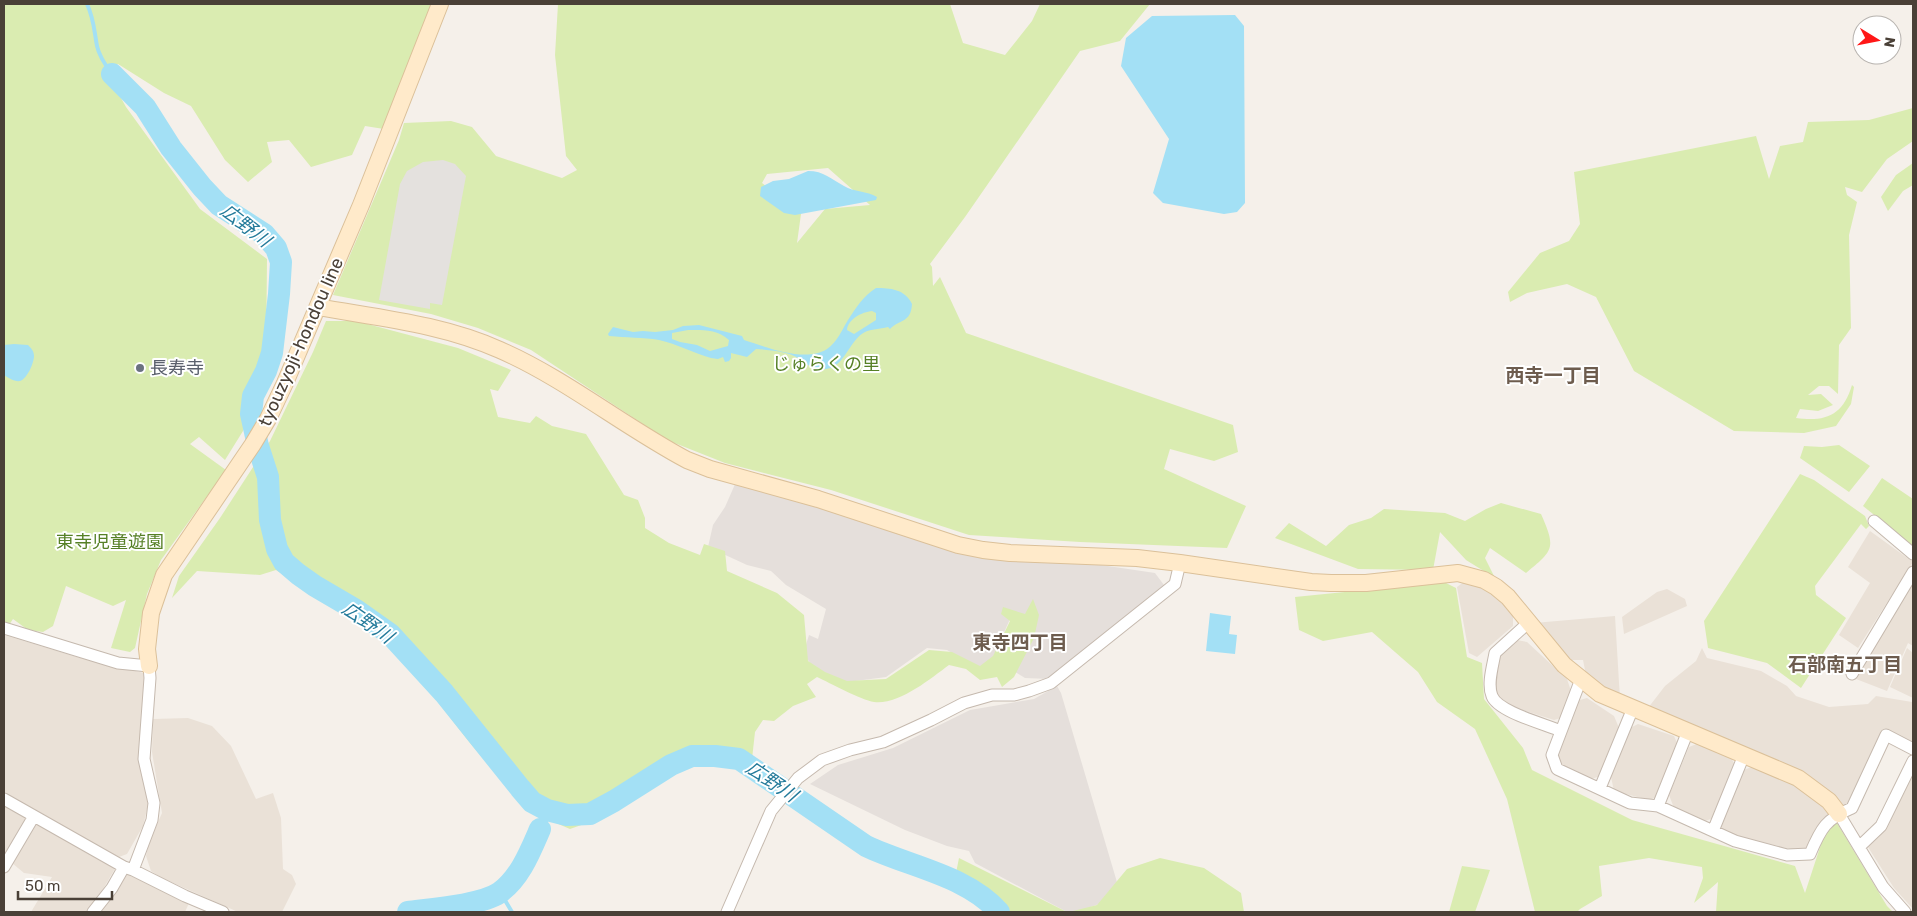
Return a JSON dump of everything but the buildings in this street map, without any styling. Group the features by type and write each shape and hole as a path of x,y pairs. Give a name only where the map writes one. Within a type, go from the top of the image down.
{"street":[{"name":"tyouzyoji-hondou line","path":"149,666 147,650 151,613 164,575 268,419 361,205 440,4"},
{"path":"318,307 422,325 464,336 532,366 687,460 818,499 958,545 1010,553 1086,555 1180,562 1244,573 1332,583 1366,583 1458,573 1484,580 1496,587 1508,598 1564,665 1600,694 1798,778 1829,801 1883,886 1905,912"},
{"path":"1874,521 1913,554"},
{"path":"727,912 771,811 798,778 822,760 850,750 883,742 964,703 992,695 1022,693 1051,683 1175,584 1180,562"},
{"path":"1852,674 1913,572"},
{"path":"1528,624 1495,652 1491,687 1492,697 1505,709 1561,731"},
{"path":"4,628 118,663 149,666 150,678 144,759 154,803 152,820 129,868 93,912"},
{"path":"1581,680 1552,754 1557,770 1630,803 1658,806 1735,841 1787,854 1810,854 1822,828 1839,814 1852,808 1886,735 1913,749"},
{"path":"1600,788 1633,708"},
{"path":"1658,806 1688,731"},
{"path":"1713,831 1744,755"},
{"path":"1859,847 1881,826 1913,761"},
{"path":"4,799 129,868 220,912"},
{"path":"4,868 34,816"}],"shaded area":[{"path":"443,160 455,164 466,176 442,305 430,303 430,309 379,300 400,184 407,171 423,162"},
{"path":"736,482 942,545 1155,573 1164,585 1049,679 1025,678 1012,670 1013,612 992,660 980,669 947,650 927,648 886,677 848,682 815,669 803,654 809,635 818,639 826,609 786,585 771,571 747,565 708,547 713,525 725,507"},
{"path":"1870,531 1913,562 1858,648 1839,635 1870,583 1848,567"},
{"path":"1465,581 1477,582 1497,595 1513,616 1513,626 1477,657 1469,653 1457,587"},
{"path":"1913,581 1913,646 1908,643 1887,691 1856,679"},
{"path":"1667,589 1685,599 1687,606 1624,634 1622,617 1657,592"},
{"path":"1615,616 1620,699 1586,675 1583,660 1567,660 1534,623"},
{"path":"4,635 77,657 144,673 142,768 148,805 143,826 127,854 119,857 33,812 4,794"},
{"path":"1517,640 1527,642 1567,679 1571,691 1561,718 1554,720 1510,706 1495,694 1499,657"},
{"path":"1702,648 1707,658 1761,671 1787,686 1796,696 1829,707 1868,704 1876,696 1912,702 1913,747 1885,730 1851,805 1842,808 1648,708 1665,686 1696,661"},
{"path":"1907,648 1913,653 1913,698 1890,687"},
{"path":"1057,686 1061,693 1119,889 1102,903 1076,912 1067,912 975,863 969,851 947,846 905,830 810,784 838,765 893,748 970,710 1034,699"},
{"path":"1587,698 1614,716 1619,728 1601,776 1591,779 1562,768 1556,755 1576,701"},
{"path":"188,718 212,726 231,746 256,799 273,793 281,818 283,869 292,875 296,884 282,912 238,912 160,877 151,871 146,856 149,843 162,813 152,752 153,719"},
{"path":"1638,724 1674,736 1678,745 1659,796 1649,800 1614,791 1611,777 1630,728"},
{"path":"1699,743 1729,754 1735,765 1713,818 1703,822 1674,808 1669,795 1689,747"},
{"path":"1755,766 1791,781 1825,807 1828,814 1804,852 1735,836 1723,831 1720,825 1743,770"},
{"path":"1913,768 1913,909 1894,888 1866,844"},
{"path":"4,803 29,817 4,864"},
{"path":"36,822 116,867 99,896 86,912 31,912 52,877 24,873 12,863"},
{"path":"125,873 134,874 189,903 185,912 96,912"}],"green space":[{"name":"東寺児童遊園","path":"4,4 431,4 384,129 365,126 352,155 311,167 289,140 267,142 272,162 248,182 225,160 191,106 164,93 118,64 107,73 126,107 200,209 267,259 266,358 243,431 225,460 199,437 190,444 226,470 161,560 147,594 135,648 130,652 111,648 126,600 113,606 66,586 53,626 43,632 28,630 13,619 9,625 4,626"},
{"name":"じゅらくの里","path":"558,4 950,4 963,43 1005,55 1032,21 1040,4 1150,4 1120,41 1080,51 965,217 930,264 932,267 933,286 940,277 966,333 1233,425 1238,452 1214,461 1170,449 1164,469 1246,506 1227,548 969,535 831,490 725,463 667,440 531,350 478,328 431,314 333,295 399,140 404,123 451,121 472,127 496,156 562,178 577,170 566,156 555,55","holes":["828,168 870,205 825,209 797,243 801,214 762,183 767,174"]},
{"path":"1913,108 1913,141 1887,159 1862,192 1845,187 1847,195 1857,202 1849,235 1851,328 1839,345 1838,394 1829,386 1819,386 1808,395 1821,394 1833,405 1818,411 1800,409 1796,418 1816,419 1832,415 1844,404 1852,385 1854,387 1851,404 1836,426 1804,433 1734,431 1634,371 1596,297 1567,284 1527,293 1510,302 1508,292 1540,253 1569,241 1580,224 1574,172 1756,136 1769,179 1780,146 1803,142 1808,122 1869,120"},
{"path":"1913,163 1913,185 1903,191 1888,211 1881,197 1896,175"},
{"path":"326,321 356,321 458,348 511,370 498,391 490,389 498,417 530,423 536,416 552,426 586,434 624,495 638,500 645,518 645,528 669,543 700,555 704,544 725,551 727,571 777,593 804,615 808,661 825,672 847,681 886,679 929,650 952,652 980,666 993,656 1010,621 1001,614 1003,607 1025,614 1033,599 1039,615 1034,638 1014,677 1002,687 997,677 980,680 966,669 949,665 924,684 904,695 884,702 874,702 854,695 817,677 807,684 816,697 793,706 774,721 763,720 755,732 752,759 722,751 681,755 636,775 618,792 601,818 570,829 528,811 470,743 394,646 276,570 260,575 197,571 172,598 179,576 220,518 270,441"},
{"path":"1839,445 1870,466 1849,492 1800,458 1804,446 1822,447"},
{"path":"1800,474 1814,480 1865,516 1869,526 1866,529 1861,524 1815,586 1816,595 1846,618 1801,688 1767,663 1708,648 1704,621"},
{"path":"1882,478 1913,499 1913,546 1863,506"},
{"path":"1501,503 1541,514 1546,525 1550,548 1542,559 1526,573 1490,548 1485,558 1495,578 1466,560 1440,532 1433,570 1358,569 1275,538 1289,523 1326,546 1349,525 1371,518 1384,509 1445,513 1465,521"},
{"path":"1444,582 1456,588 1467,657 1482,663 1484,699 1523,748 1532,770 1632,820 1795,866 1805,893 1826,829 1837,823 1887,906 1893,912 1716,912 1718,882 1694,903 1703,878 1702,867 1649,858 1599,866 1602,896 1577,912 1535,912 1507,799 1475,729 1437,702 1418,672 1372,632 1323,641 1299,630 1295,597"},
{"path":"959,858 1067,912 990,912 982,902 953,888"},
{"path":"1160,858 1204,868 1241,893 1244,912 1069,912 1097,905 1127,869"},
{"path":"1462,866 1490,870 1475,912 1449,912"}],"water":[{"path":"1235,15 1244,26 1245,203 1237,212 1224,214 1163,203 1153,193 1169,139 1121,66 1126,38 1152,16"},
{"path":"808,171 823,174 848,188 873,195 877,197 876,200 795,215 784,213 760,196 761,187 773,181 789,179"},
{"path":"881,288 901,292 912,304 910,315 890,329 888,327 865,332 855,341 838,364 826,369 814,368 794,356 778,351 756,349 747,357 731,353 729,361 725,362 723,357 718,359 711,358 659,340 609,336 608,334 613,327 633,332 655,332 673,330 683,326 699,325 742,336 744,340 774,350 797,354 818,353 834,343 857,307 871,291","holes":["872,311 876,313 876,320 854,334 847,330 850,323 856,317","688,330 710,331 720,334 729,340 728,346 710,351 697,345 672,339 672,333"]},
{"path":"4,345 28,345 34,354 30,370 23,380 20,381 4,375"},
{"path":"1210,613 1231,616 1229,634 1237,635 1235,654 1206,651"}],"waterway":[{"name":"広野川","path":"87,4 98,50 112,74"},
{"name":"広野川","path":"112,74 145,107 171,148 202,187 219,205 264,234 276,248 281,262 272,353 266,371 253,396 251,414 258,446 268,477 270,520 277,549 284,562 315,586 356,610 390,634 444,693 532,802 547,810 567,815 590,814 671,765 692,756 739,759 866,846 954,880 986,899 999,912"},
{"name":"広野川","path":"545,817 547,810"},
{"path":"408,912 480,901 499,893 519,872 540,829"},
{"path":"500,892 512,912"}],"place":[{"name":"長寿寺","path":"140,368"}],"district":[{"name":"西寺一丁目","path":"1553,375"},
{"name":"東寺四丁目","path":"1020,642"},
{"name":"石部南五丁目","path":"1845,664"}]}
